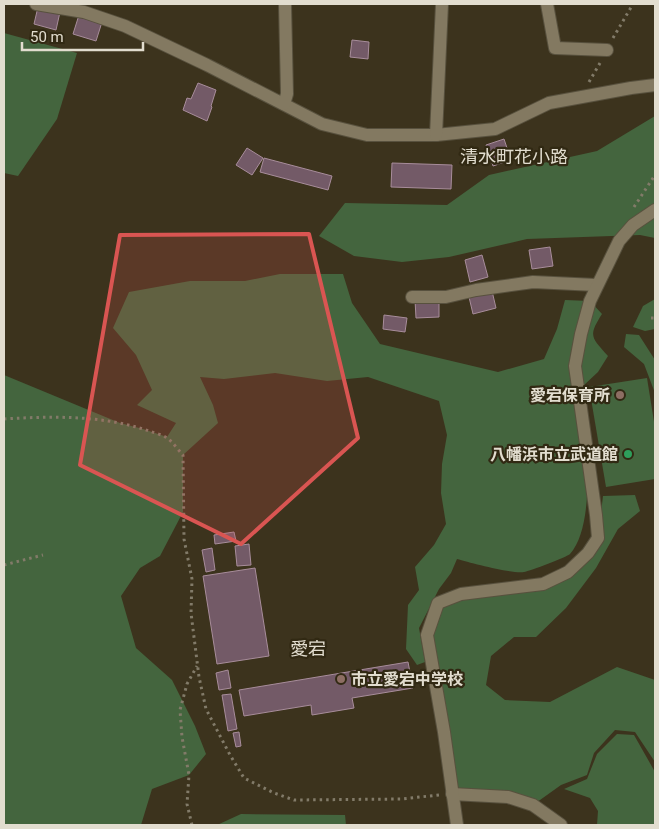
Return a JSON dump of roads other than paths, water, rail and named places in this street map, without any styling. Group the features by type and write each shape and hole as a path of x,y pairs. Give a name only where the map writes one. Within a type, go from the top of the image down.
{"street":[{"path":"36,4 84,12 125,26 207,65 322,124 367,134 436,135 495,129 549,103 655,85"},
{"path":"284,104 287,94 285,4"},
{"path":"436,135 442,4"},
{"path":"547,4 555,48 607,50"},
{"path":"457,825 444,732 427,635 438,603 461,594 544,584 568,572 588,552 598,538 575,366 581,334 596,285 619,241 633,225 655,210"},
{"path":"412,297 446,298 476,290 533,282 596,285"},
{"path":"452,794 508,797 533,805 561,825"}],"place":[{"name":"愛宕保育所","path":"620,395"},
{"name":"八幡浜市立武道館","path":"628,454"},
{"name":"市立愛宕中学校","path":"341,679"}],"district":[{"name":"清水町花小路","path":"514,156"},
{"name":"愛宕","path":"308,648"}]}
